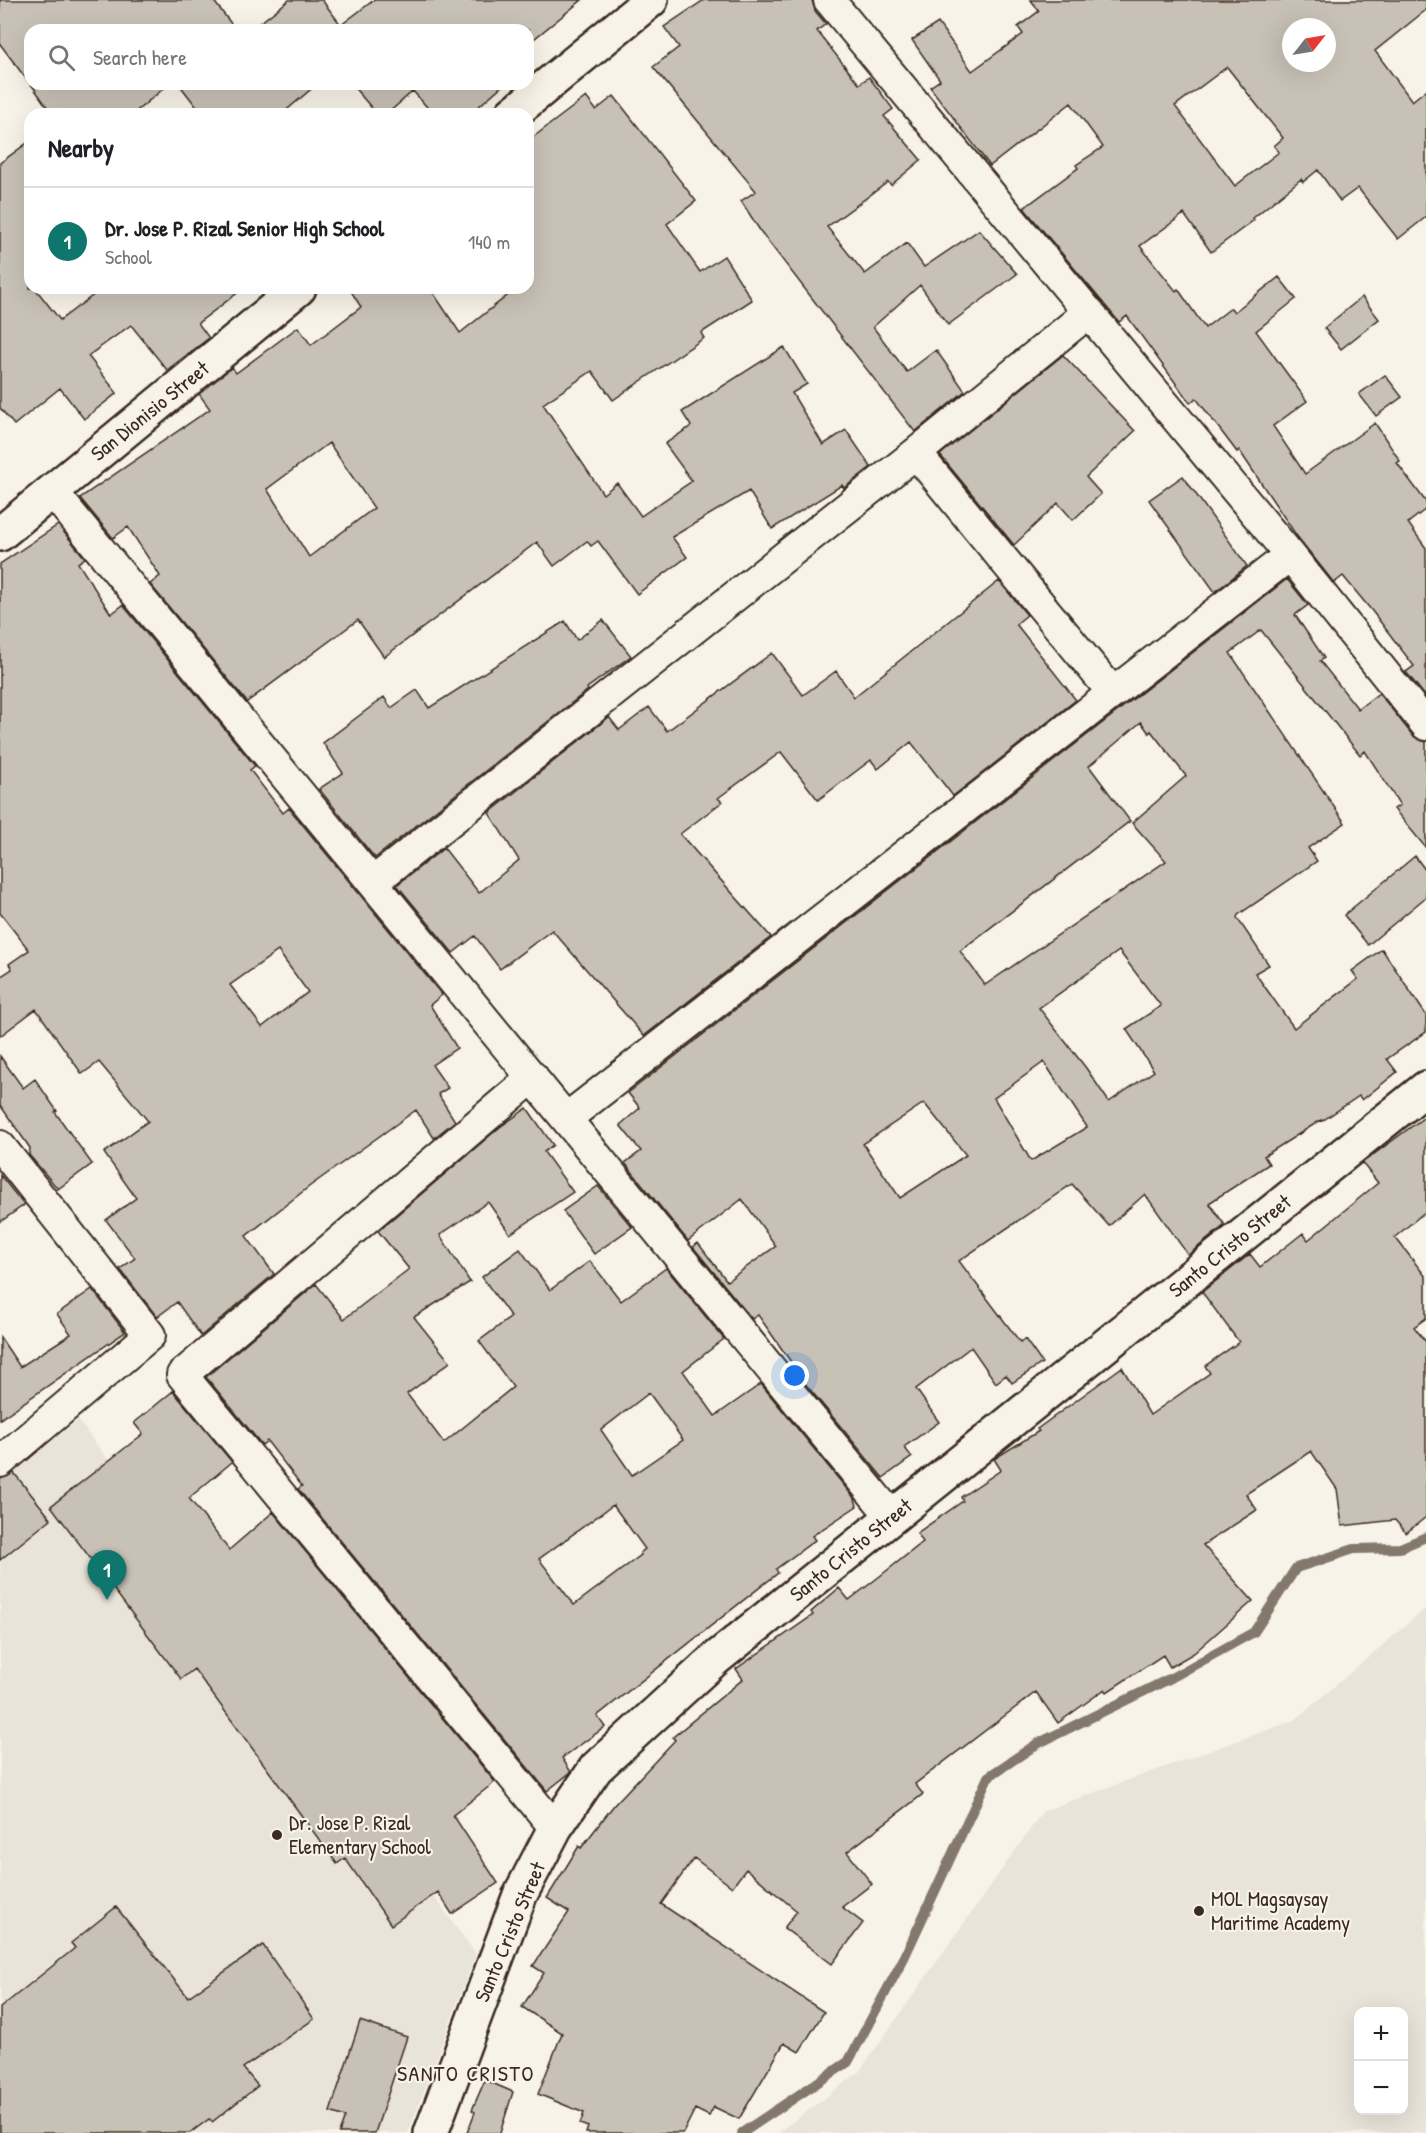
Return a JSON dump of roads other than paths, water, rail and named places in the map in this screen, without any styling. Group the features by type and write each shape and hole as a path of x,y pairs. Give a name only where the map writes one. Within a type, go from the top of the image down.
{"street":[{"path":"519,108 651,0"},
{"path":"829,0 1290,555 1426,725"},
{"name":"San Dionisio Street","path":"0,534 292,294"},
{"path":"373,882 916,453 1089,312"},
{"path":"916,453 1113,693"},
{"path":"51,491 892,1517"},
{"path":"567,1118 1290,555"},
{"path":"533,1077 182,1375 555,1828"},
{"name":"Santo Cristo Street","path":"431,2133 520,1895 555,1828 596,1768 714,1660 1426,1088"},
{"path":"0,1146 150,1335 0,1462"}],"waterway":[{"path":"742,2133 848,2062 904,1958 988,1777 1037,1744 1171,1678 1254,1632 1296,1568 1354,1549 1400,1548 1426,1537"}],"place":[{"name":"Dr. Jose P. Rizal Senior High School","path":"107,1600"},
{"name":"Dr. Jose P. Rizal Elementary School","path":"277,1835"},
{"name":"MOL Magsaysay Maritime Academy","path":"1199,1911"}],"district":[{"name":"SANTO CRISTO","path":"466,2073"}]}
